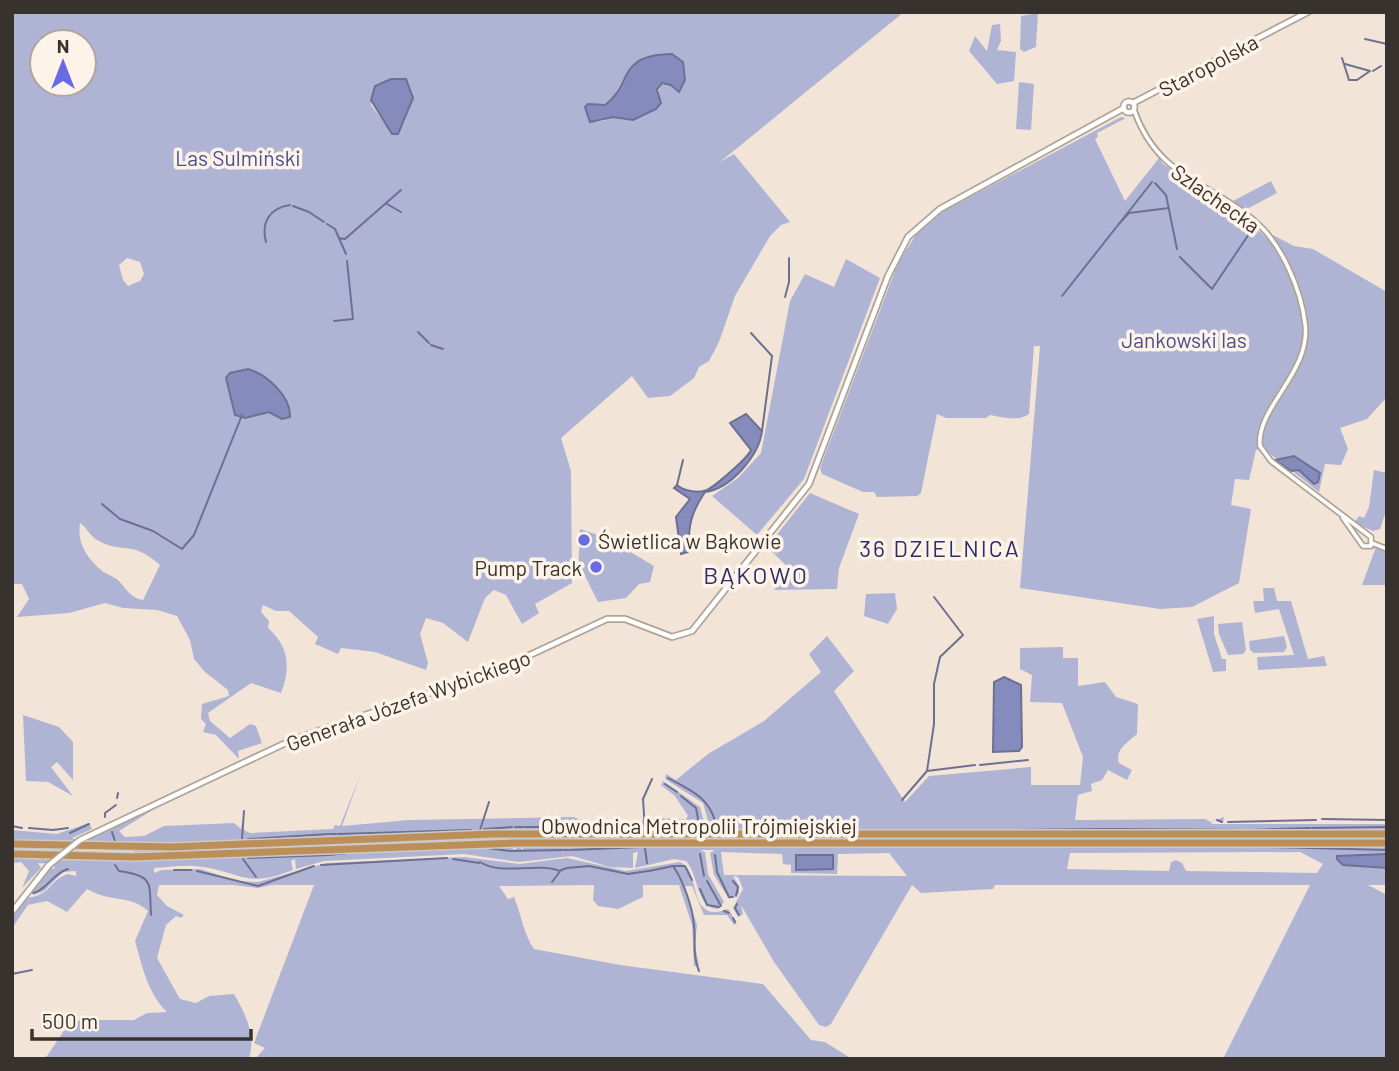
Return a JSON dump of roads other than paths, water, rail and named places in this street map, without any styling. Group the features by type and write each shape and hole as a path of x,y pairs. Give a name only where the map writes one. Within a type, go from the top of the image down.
{"highway":[{"name":"Obwodnica Metropolii Trójmiejskiej","path":"12,844 172,847 519,838 1387,834"},
{"name":"Obwodnica Metropolii Trójmiejskiej","path":"12,854 134,857 519,838 1387,843"}],"main road":[{"name":"Staropolska","path":"1130,108 1308,12"},
{"name":"Generała Józefa Wybickiego","path":"12,912 49,864 80,840 276,747 519,662 598,621 625,619 672,637 692,631 806,491 895,260 908,237 940,209 1130,108"}],"street":[{"name":"Szlachecka","path":"1130,108 1166,162 1262,228 1292,281 1304,316 1305,345 1298,365 1262,430 1260,446 1268,458 1343,518"},
{"path":"1343,518 1371,537 1372,543"},
{"path":"1343,518 1363,546 1372,543 1387,549"},
{"path":"1352,533 1358,528"}],"waterway":[{"path":"1365,39 1387,44"},
{"path":"1342,58 1349,80 1357,80 1370,71"},
{"path":"1345,64 1370,71"},
{"path":"1373,71 1381,66"},
{"path":"1062,296 1152,182"},
{"path":"1155,183 1166,195 1177,249"},
{"path":"339,238 345,239 401,190"},
{"path":"387,204 401,212"},
{"path":"266,242 268,218 277,209 290,205"},
{"path":"293,206 324,222"},
{"path":"1118,225 1129,213 1169,208"},
{"path":"327,224 335,229 346,254"},
{"path":"1180,257 1212,289 1253,228"},
{"path":"785,297 789,282 789,258"},
{"path":"334,321 353,319 347,261"},
{"path":"418,332 429,343"},
{"path":"751,333 772,356 762,431"},
{"path":"431,345 443,349"},
{"path":"102,504 120,519 153,531 182,549 194,535 242,415"},
{"path":"677,485 683,460"},
{"path":"927,771 934,724 934,684 940,657 963,635 934,597"},
{"path":"980,765 1028,760"},
{"path":"902,800 927,771 975,765"},
{"path":"668,778 703,800 712,812 715,821 712,821"},
{"path":"645,830 643,799 652,779"},
{"path":"665,784 677,792"},
{"path":"117,798 118,793"},
{"path":"681,796 696,808 699,824"},
{"path":"480,830 489,802"},
{"path":"105,817 105,813 116,805"},
{"path":"242,839 244,811"},
{"path":"1322,819 1387,820"},
{"path":"1217,820 1222,822"},
{"path":"1228,822 1316,820"},
{"path":"70,833 89,824"},
{"path":"12,826 22,828"},
{"path":"484,829 512,827"},
{"path":"515,827 523,827"},
{"path":"525,827 563,827"},
{"path":"565,827 570,827"},
{"path":"572,827 636,829"},
{"path":"1312,828 1387,827"},
{"path":"29,828 68,828"},
{"path":"1251,830 1310,828"},
{"path":"944,831 1104,829"},
{"path":"1106,829 1249,830"},
{"path":"338,834 471,830"},
{"path":"766,830 900,831"},
{"path":"112,832 115,841"},
{"path":"248,839 329,834"},
{"path":"331,834 336,834"},
{"path":"12,840 21,841"},
{"path":"655,847 995,846"},
{"path":"1047,847 1110,846"},
{"path":"1123,846 1211,846"},
{"path":"571,850 641,847"},
{"path":"1271,847 1387,850"},
{"path":"487,848 510,851 562,850"},
{"path":"645,848 647,863"},
{"path":"564,850 569,850"},
{"path":"339,854 348,853"},
{"path":"331,855 337,854"},
{"path":"700,854 704,876"},
{"path":"248,858 329,855"},
{"path":"715,855 717,872 729,897 733,897"},
{"path":"321,865 447,858"},
{"path":"243,859 256,877"},
{"path":"453,859 479,863"},
{"path":"480,862 498,868 560,871"},
{"path":"115,865 119,871 139,875 148,883 151,915"},
{"path":"197,871 258,886 314,866"},
{"path":"552,882 561,870 567,868 589,866 628,874 648,871"},
{"path":"672,866 685,866 692,880"},
{"path":"649,871 673,866 680,879 692,911 699,971"},
{"path":"33,893 68,869"},
{"path":"174,870 191,870"},
{"path":"707,881 721,906"},
{"path":"733,881 738,887 736,896"},
{"path":"700,889 707,905 719,907"},
{"path":"737,904 735,908 739,915"},
{"path":"724,911 729,913"},
{"path":"733,918 735,922"},
{"path":"12,974 32,970"}],"place":[{"name":"Świetlica w Bąkowie","path":"584,540"},
{"name":"Pump Track","path":"596,567"}],"district":[{"name":"36 DZIELNICA","path":"940,548"},
{"name":"BĄKOWO","path":"756,574"}],"park label":[{"name":"Las Sulmiński","path":"238,157"},
{"name":"Jankowski las","path":"1184,339"}]}
